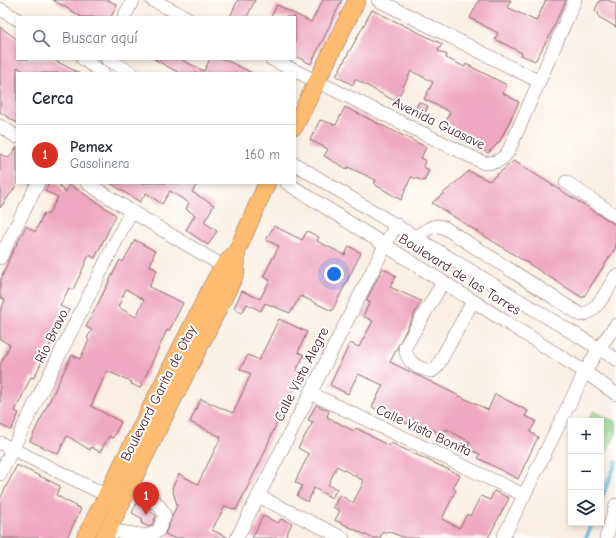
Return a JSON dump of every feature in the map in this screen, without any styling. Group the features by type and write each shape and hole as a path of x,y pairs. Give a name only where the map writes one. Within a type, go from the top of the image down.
{"main road":[{"path":"296,124 357,0"},
{"name":"Boulevard Garita de Otay","path":"106,534 113,499 130,484 230,270 236,251 267,184"},
{"name":"Boulevard Garita de Otay","path":"85,538 113,499 230,270"}],"street":[{"path":"125,16 133,0"},
{"path":"152,0 184,16"},
{"path":"378,0 538,81"},
{"name":"Avenida Guasave","path":"273,60 484,163 490,163 501,160 505,156 575,0"},
{"path":"0,9 16,18"},
{"path":"85,60 99,68"},
{"path":"109,60 130,72"},
{"path":"0,126 16,136"},
{"name":"Boulevard de las Torres","path":"296,165 616,359"},
{"path":"566,182 616,216"},
{"path":"2,249 37,184"},
{"path":"89,184 230,270"},
{"name":"Boulevard de las Torres","path":"289,184 585,372 616,394"},
{"name":"Río Bravo","path":"0,474 131,211"},
{"name":"Calle Vista Alegre","path":"237,538 384,245 396,224"},
{"path":"416,237 429,228 438,225 445,228 581,315 588,314 593,309 616,276"},
{"path":"443,282 405,347 406,355 411,363 426,370 432,371 437,367 473,301"},
{"path":"503,538 585,372 599,348 616,325"},
{"name":"Calle Vista Bonita","path":"310,393 524,495"},
{"path":"0,443 113,499"},
{"path":"106,534 148,536 158,531 164,516 163,510 158,504 130,484"},
{"path":"258,496 343,538"},
{"path":"606,538 613,525 616,506"}],"green space":[{"path":"593,411 616,422 616,434 604,456 604,418 590,418"}],"building":[{"path":"53,0 108,0 117,5 112,16 80,16"},
{"path":"238,0 255,0 247,16 230,16"},
{"path":"323,0 342,0 311,64 296,56 296,16 272,16 277,5 311,22"},
{"path":"479,0 511,0 507,7 536,21 546,0 566,0 549,37 535,61 521,55 522,53 495,39 498,33 470,18"},
{"path":"600,0 608,0 616,4 616,27 599,17 598,12 595,10"},
{"path":"372,10 442,44 438,51 447,55 446,58 465,67 466,64 507,85 503,93 519,102 500,141 488,153 443,128 450,112 424,99 433,82 411,71 397,100 393,100 355,79 353,85 336,76"},
{"path":"0,27 16,38 16,60 54,60 77,72 25,72 17,67 16,122 0,112"},
{"path":"156,60 182,60 204,71 210,60 226,60 250,72 177,72"},
{"path":"419,102 428,106 422,118 413,114"},
{"path":"345,107 426,147 421,158 425,160 423,167 429,170 424,181 411,177 401,200 374,184 376,180 348,167 347,169 324,156 328,149 310,140 320,120 336,125"},
{"path":"16,148 17,185 0,208 0,154 9,158"},
{"path":"514,161 616,225 616,247 583,298 432,203 469,171 489,181"},
{"path":"48,184 59,184 65,193 69,184 116,215 95,258 89,255 73,290 69,288 60,306 69,310 52,345 50,344 34,378 31,377 15,411 19,413 11,430 0,425 0,365 10,345 0,339 0,311 5,300 0,297 0,282 9,259 26,226 35,232 44,213 48,215 58,197 45,191"},
{"path":"112,184 197,184 192,192 214,205 204,222 217,231 208,245 186,230 195,215 186,209 189,203 170,191 162,204 146,193 140,202"},
{"path":"274,226 302,240 307,231 319,237 317,241 345,255 349,246 361,253 332,311 301,296 290,313 265,303 261,311 247,304 242,313 234,308 242,291 260,299 270,280 263,277 279,246 266,240"},
{"path":"135,240 155,251 150,266 157,270 149,287 183,303 169,331 167,330 140,388 131,384 132,382 107,371 91,406 121,422 113,438 109,436 100,452 91,447 90,450 67,436 58,454 30,441 72,355 80,359 89,340 87,338 92,330 86,327 120,260 123,262","holes":["126,289 144,300 136,317 118,307"]},
{"path":"383,268 396,276 390,287 421,301 390,362 488,410 495,394 528,411 525,416 536,421 530,432 538,437 518,479 478,458 480,454 467,448 470,442 446,429 443,435 411,418 408,424 372,407 383,385 358,374 348,394 330,385 350,343 359,347 373,321 363,316 370,302 366,301"},
{"path":"279,319 307,332 298,352 304,355 296,371 300,372 295,385 281,412 263,456 236,510 225,506 212,530 229,538 173,538 165,534 177,505 172,488 179,474 198,484 221,437 190,422 201,399 233,413 251,374 240,369 248,355 259,360"},
{"path":"316,405 329,411 327,417 354,431 356,428 389,446 391,443 460,475 453,488 456,490 442,519 459,528 467,514 470,516 481,496 490,500 494,491 509,498 488,538 405,538 387,531 386,534 383,532 380,538 372,538 335,520 340,511 333,507 340,495 353,503 364,481 337,466 328,485 337,489 332,498 314,488 308,502 297,496 302,486 295,482 309,454 298,448 313,422 308,420"},
{"path":"17,465 60,486 56,495 81,509 67,538 0,538 0,499"},
{"path":"138,501 151,509 150,511 156,516 152,525 149,527 141,523 143,519 132,513"},
{"path":"263,516 278,523 281,519 292,523 285,538 252,538"}],"waterway":[{"path":"604,492 616,462"},
{"path":"586,538 591,526"}],"place":[{"name":"Pemex","path":"146,515"}]}
